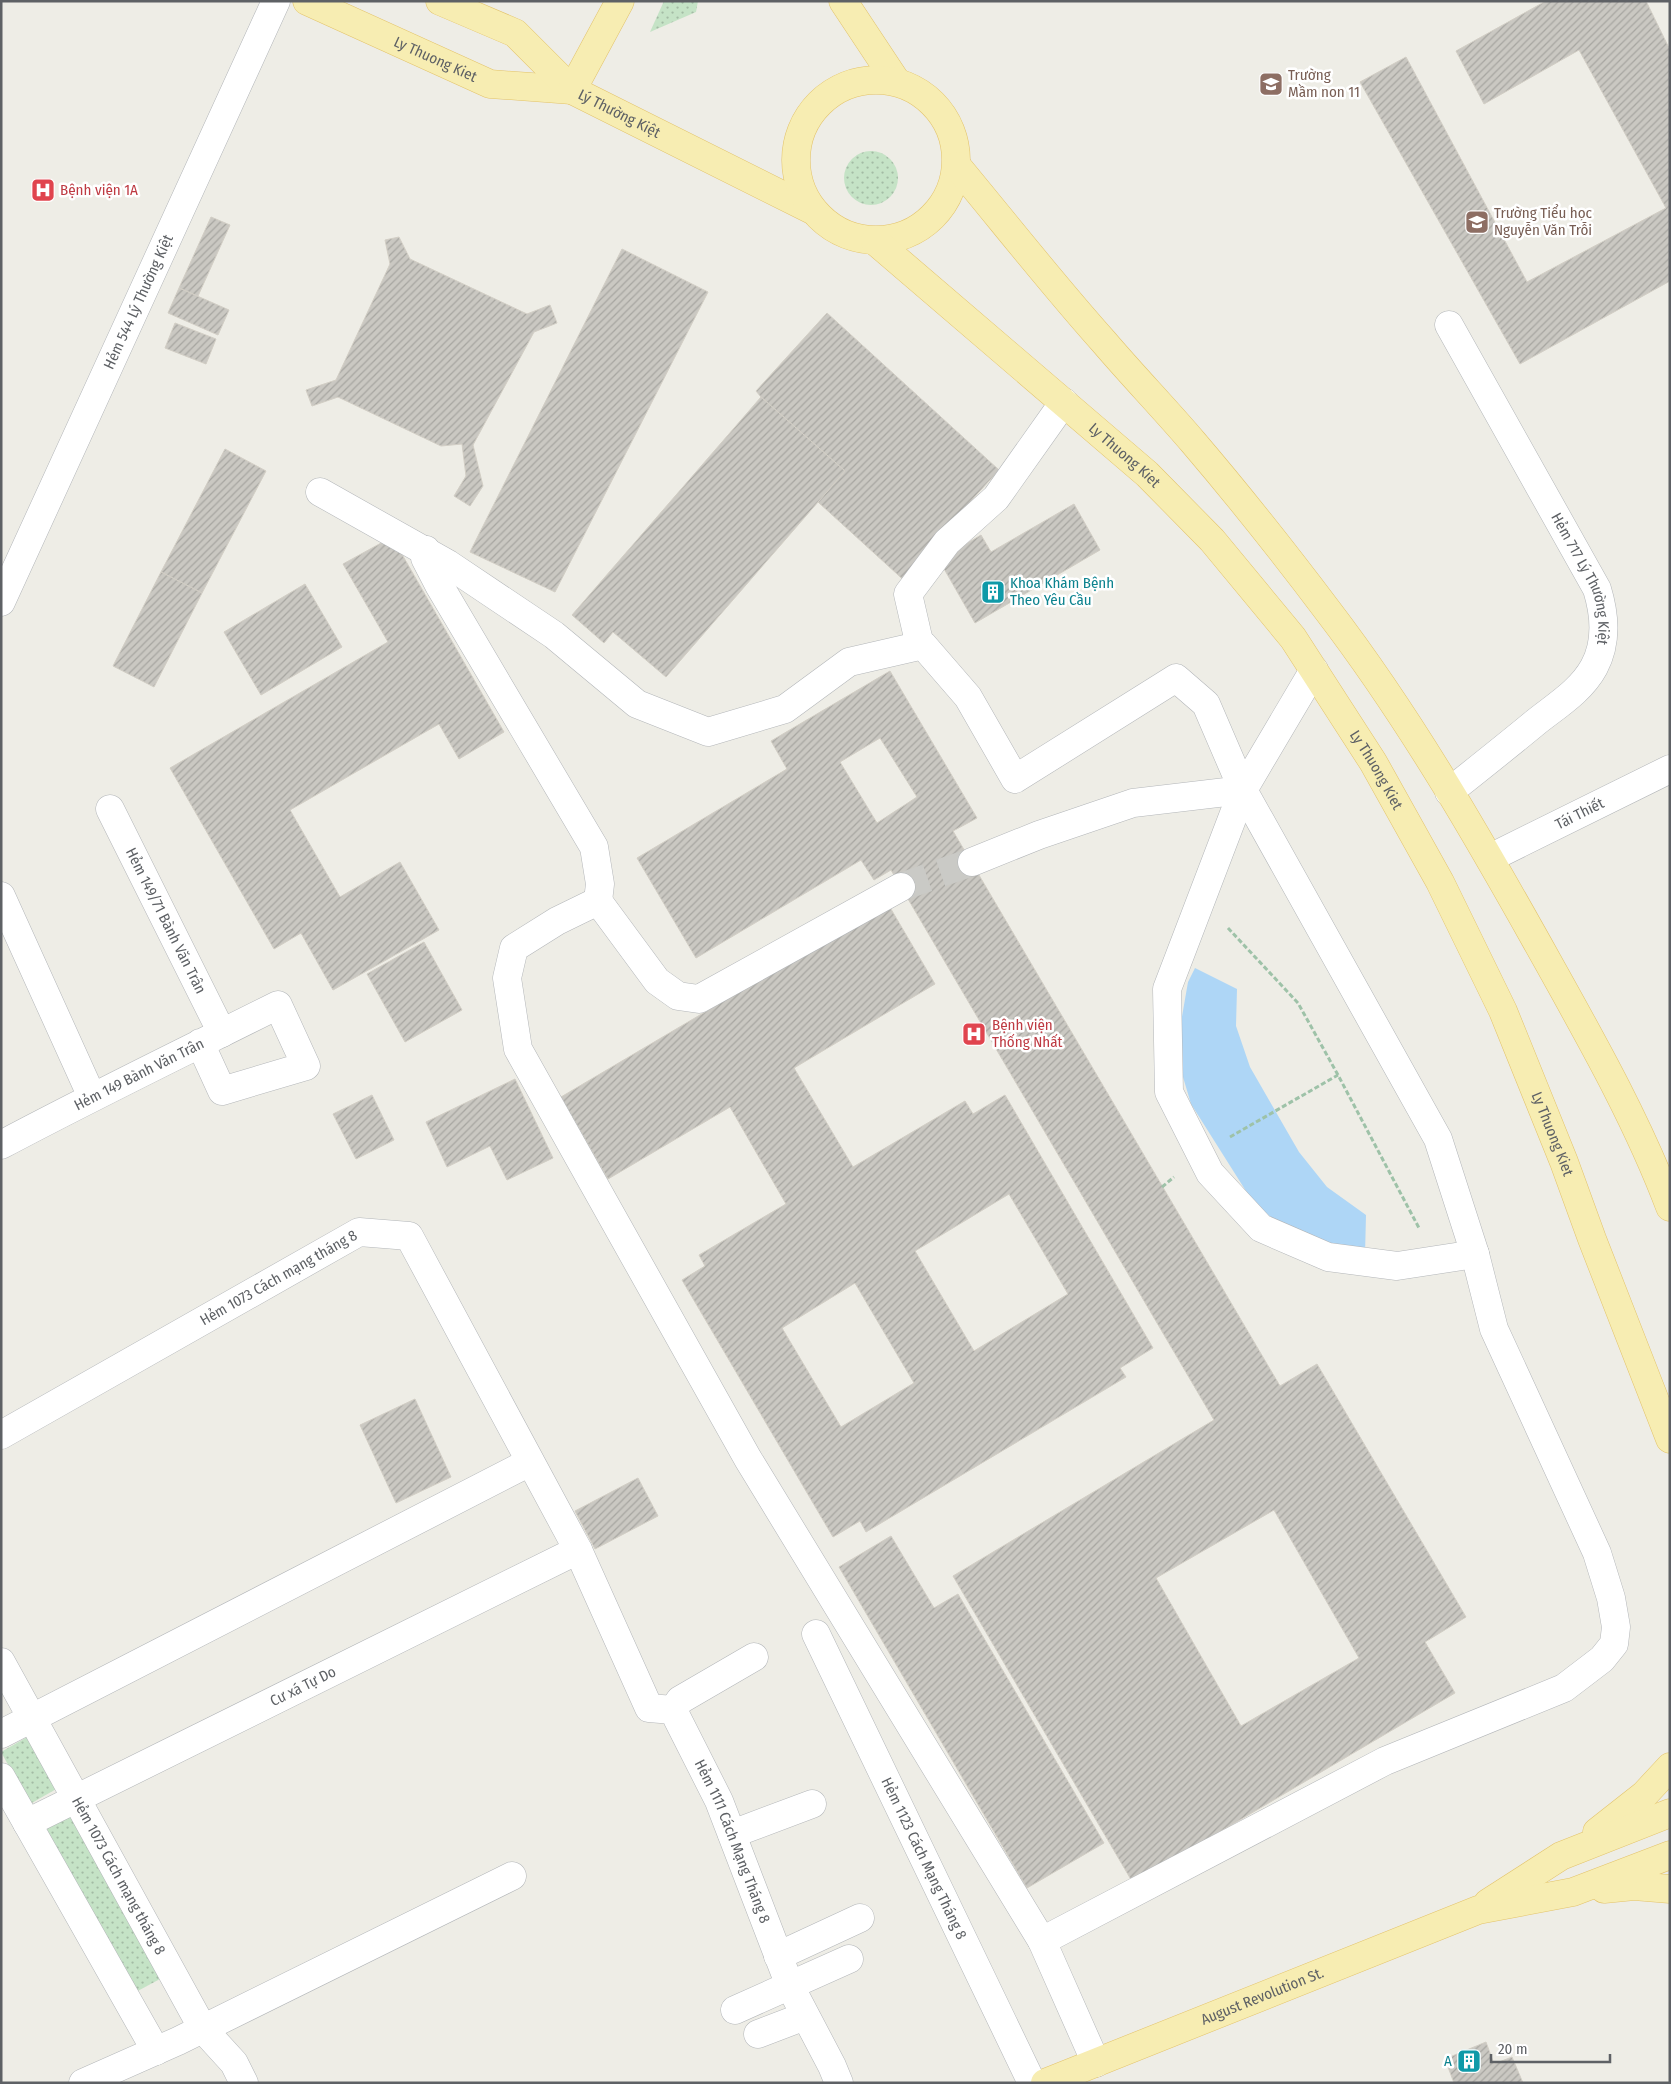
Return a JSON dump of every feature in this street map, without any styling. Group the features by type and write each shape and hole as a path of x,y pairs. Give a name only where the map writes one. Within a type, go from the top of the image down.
{"main road":[{"name":"Ly Thuong Kiet","path":"307,1 490,84 572,90"},
{"name":"Lý Thường Kiệt","path":"440,1 515,33 572,90 812,210"},
{"path":"572,90 620,1"},
{"path":"843,1 896,81"},
{"path":"859,80 896,81 924,93 945,116 955,142 957,166 951,189 939,210 933,216 921,227 899,237 876,241 852,237 830,227 812,210 799,186 795,155 801,130 808,114 831,92 859,80"},
{"path":"957,166 1102,341 1192,440 1243,502 1330,614 1411,729 1490,858 1562,987 1656,1169 1670,1207"},
{"name":"Ly Thuong Kiet","path":"876,241 1147,474 1212,540 1294,638 1373,762 1440,882 1503,1011 1564,1162 1670,1439"},
{"path":"1561,1856 1613,1821 1644,1795 1670,1767"},
{"name":"August Revolution St.","path":"1478,1910 1561,1856 1670,1813"},
{"name":"August Revolution St.","path":"1045,2083 1478,1910 1573,1892 1670,1856"},
{"path":"1573,1892 1634,1886 1670,1889"}],"street":[{"name":"Hẻm 544 Lý Thường Kiệt","path":"2,598 276,1"},
{"name":"Hẻm 717 Lý Thường Kiệt","path":"1449,325 1597,589 1604,614 1599,654 1594,667 1577,690 1449,792"},
{"path":"920,646 908,594 947,542 996,498 1064,402"},
{"path":"320,492 426,550 554,635 637,704 708,732 784,709 849,662 923,645 968,697 1016,779 1176,678 1206,704 1243,790 1438,1139 1475,1254 1494,1329 1597,1553 1611,1598 1616,1626 1614,1644 1602,1659 1564,1688 1385,1761 1042,1940"},
{"path":"426,550 425,558 439,585 594,847 600,884 598,901 657,981 678,996 699,999 901,887"},
{"path":"1314,670 1243,790 1167,989 1170,1092 1210,1173 1261,1228 1328,1257 1397,1266 1475,1254"},
{"name":"Tái Thiết","path":"1490,858 1670,769"},
{"path":"972,862 1039,835 1133,802 1243,790"},
{"name":"Hẻm 149/71 Bành Văn Trân","path":"110,809 211,1038 222,1091 306,1066 278,1004"},
{"path":"1,896 92,1096"},
{"path":"598,901 557,921 514,948 507,978 518,1049 748,1459 1042,1940 1096,2063"},
{"name":"Hẻm 149 Bành Văn Trân","path":"1,1145 92,1096 278,1004"},
{"name":"Hẻm 1073 Cách mạng tháng 8","path":"1,1436 359,1232 409,1236 578,1550"},
{"path":"1,1734 530,1462"},
{"path":"578,1550 649,1708 673,1710 680,1700 754,1656"},
{"name":"Cư xá Tự Do","path":"27,1823 578,1550"},
{"name":"Hẻm 1123 Cách Mạng Tháng 8","path":"816,1634 1032,2083"},
{"name":"Hẻm 1073 Cách mạng tháng 8","path":"1,1662 203,2029 234,2063 244,2083"},
{"name":"Hẻm 1111 Cách Mạng Tháng 8","path":"673,1710 719,1801 790,1986 839,2083"},
{"path":"1,1777 156,2051"},
{"path":"732,1834 812,1804"},
{"path":"84,2083 203,2029 512,1876"},
{"path":"778,1956 860,1918"},
{"path":"735,2010 849,1959"},
{"path":"758,2034 805,2016"}],"path":[{"path":"1201,899 1298,1003 1338,1075 1434,1260"},
{"path":"1162,1187 1200,1155 1338,1075"}],"green space":[{"path":"664,1 698,1 696,12 650,32"},
{"path":"866,151 876,151 886,155 894,163 898,178 894,193 886,201 876,205 866,205 856,201 848,193 844,183 844,173 848,163 856,155"},
{"path":"29,1736 58,1788 30,1804 1,1752"},
{"path":"72,1814 160,1979 134,1993 45,1829"}],"water":[{"path":"1195,968 1237,989 1236,1026 1250,1067 1299,1152 1327,1187 1366,1215 1365,1255 1288,1233 1251,1199 1191,1104 1183,1077 1180,1028 1188,982"}],"building":[{"path":"1546,1 1646,1 1670,50 1670,281 1520,364 1360,82 1406,57 1527,282 1666,208 1579,50 1484,104 1456,51"},
{"path":"211,217 230,225 198,296 179,288"},
{"path":"399,237 410,259 527,314 550,305 557,323 534,332 473,445 483,486 470,506 454,496 466,476 462,444 441,446 338,397 312,406 306,390 336,380 390,264 385,240"},
{"path":"622,249 708,292 555,592 470,552"},
{"path":"179,288 229,310 218,335 168,313"},
{"path":"827,313 999,470 931,545 908,584 818,502 845,471 756,391"},
{"path":"175,323 216,339 206,364 165,348"},
{"path":"761,397 845,471 666,677 613,632 604,643 572,615"},
{"path":"225,449 266,471 202,593 161,572"},
{"name":"Khoa Khám Bệnh Theo Yêu Cầu","path":"1074,504 1100,550 975,623 939,560 981,535 991,552"},
{"path":"392,537 504,732 459,759 439,724 290,810 340,897 400,862 439,930 333,990 301,933 274,949 170,768 388,642 343,564"},
{"path":"161,572 202,593 154,687 113,666"},
{"path":"305,584 342,647 261,695 224,632"},
{"path":"890,671 977,818 953,831 1280,1386 1317,1364 1466,1617 1425,1642 1455,1693 1133,1883 953,1576 1214,1420 891,870 874,880 861,860 696,958 637,858 787,769 771,741","holes":["880,738 917,797 877,823 840,762","1274,1510 1359,1658 1241,1726 1156,1578"]},
{"path":"888,904 935,984 794,1068 853,1167 965,1101 973,1114 1005,1095 1153,1348 1120,1368 1126,1377 866,1532 860,1521 833,1537 682,1280 705,1266 699,1255 786,1204 730,1107 608,1179 561,1097","holes":["1009,1194 1068,1294 974,1351 915,1251","855,1283 914,1383 841,1427 782,1328"]},
{"path":"424,942 462,1010 405,1042 367,974"},
{"path":"515,1079 553,1158 507,1180 490,1146 447,1167 426,1122"},
{"path":"372,1095 394,1140 356,1159 333,1114"},
{"path":"415,1399 451,1477 396,1503 360,1425"},
{"path":"638,1478 658,1516 595,1549 575,1511"},
{"path":"891,1536 934,1608 958,1594 1104,1843 1027,1888 839,1567"},
{"name":"A","path":"1486,2042 1494,2064 1512,2057 1523,2083 1454,2083 1445,2059"}],"tunnel":[{"path":"901,887 972,862"}],"place":[{"name":"Trường Mầm non 11","path":"1271,84"},
{"name":"Bệnh viện 1A","path":"43,190"},
{"name":"Trường Tiểu học Nguyễn Văn Trỗi","path":"1477,222"},
{"name":"Khoa Khám Bệnh Theo Yêu Cầu","path":"993,592"},
{"name":"Bệnh viện Thống Nhất","path":"974,1034"},
{"name":"A","path":"1469,2061"}]}
